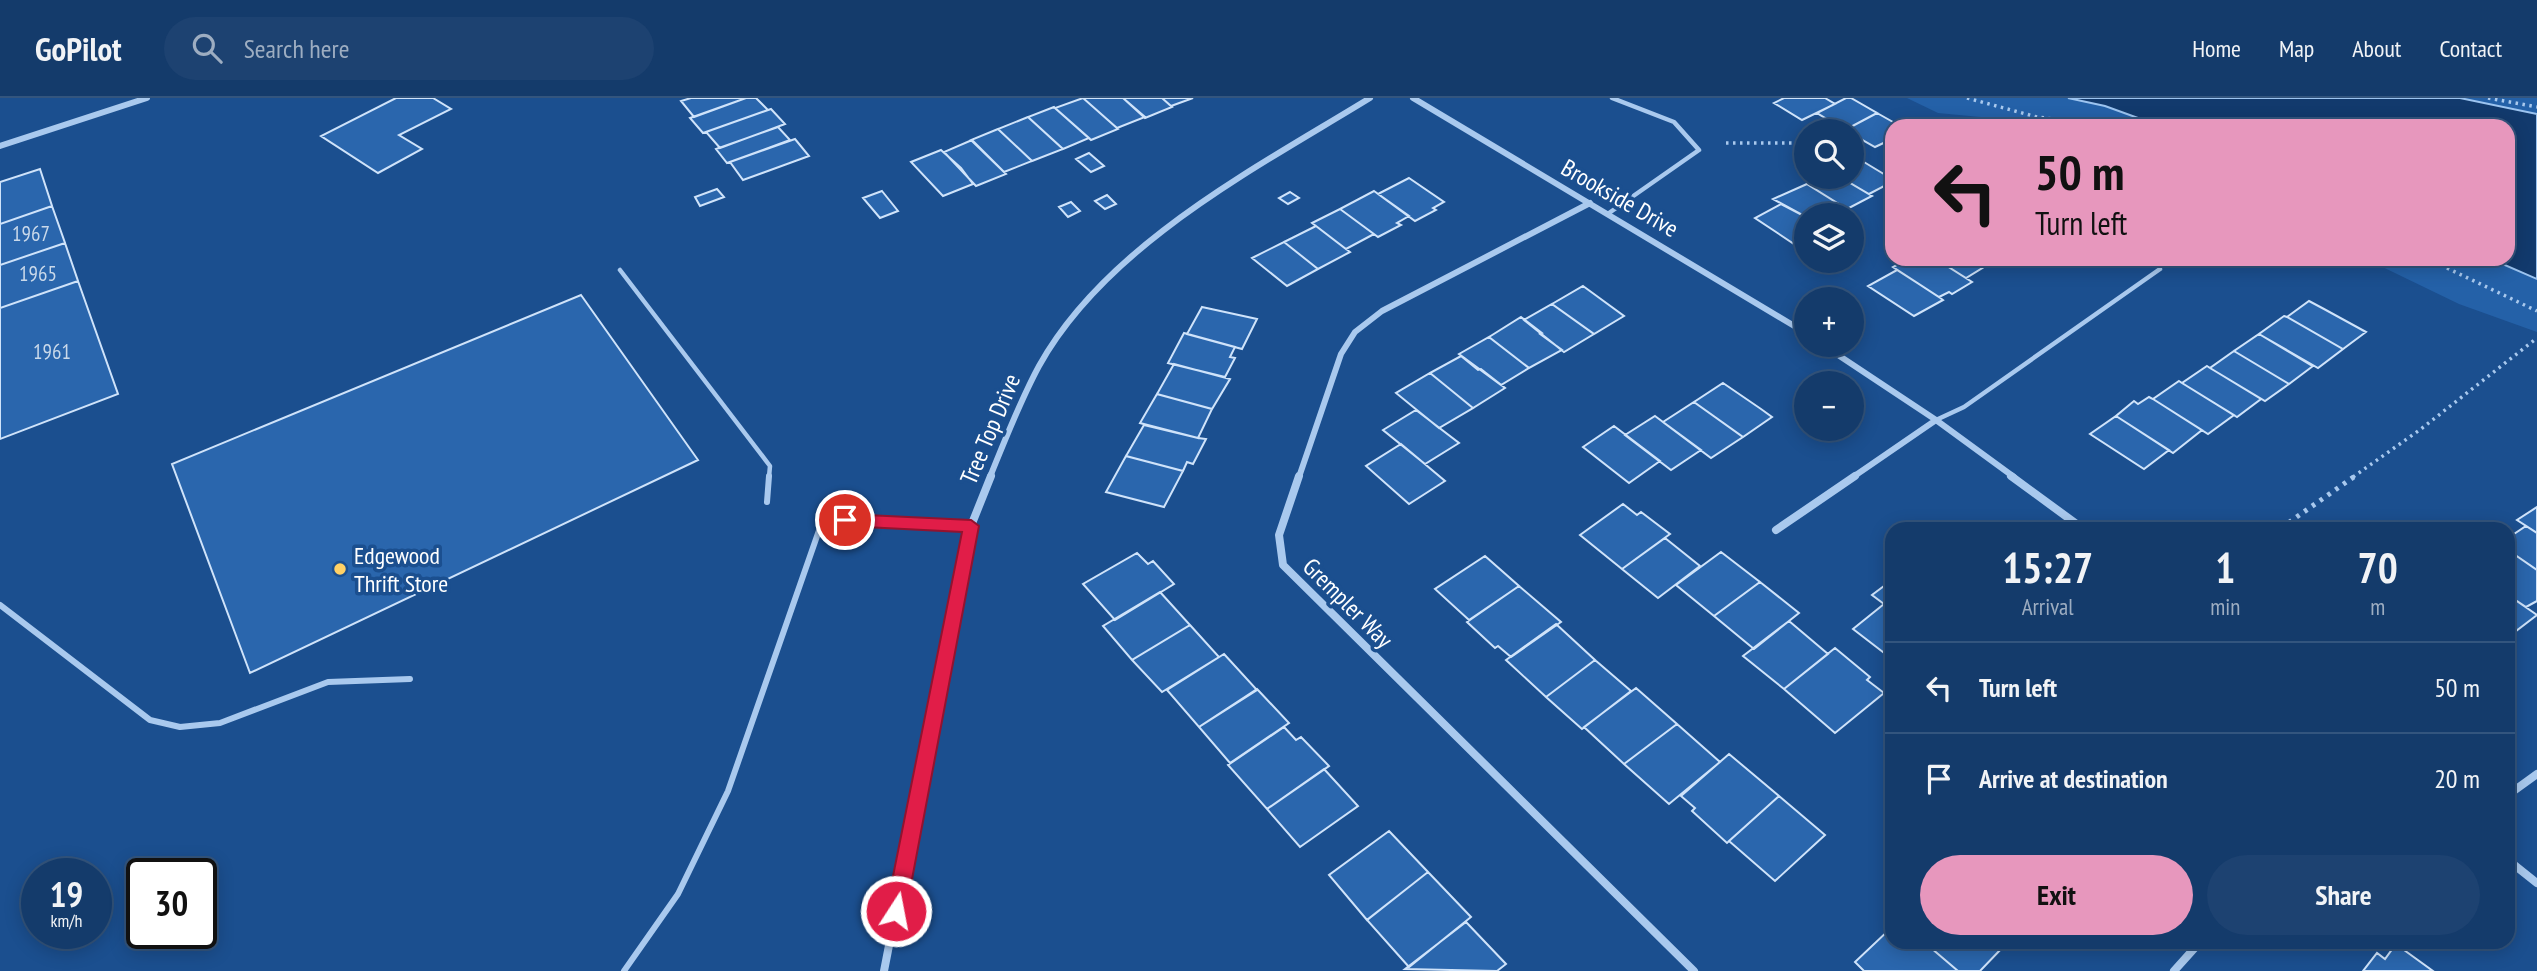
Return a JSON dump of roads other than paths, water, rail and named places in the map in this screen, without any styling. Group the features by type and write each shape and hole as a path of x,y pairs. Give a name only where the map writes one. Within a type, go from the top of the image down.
{"street":[{"path":"0,146 147,98"},
{"name":"Tree Top Drive","path":"884,971 971,526 1009,429 1040,364 1087,299 1193,207 1370,98"},
{"name":"Brookside Drive","path":"1413,98 1609,213 1794,327"},
{"name":"Grempler Way","path":"1590,203 1382,311 1355,332 1341,354 1279,534 1283,565 1693,971"},
{"path":"1841,357 1936,420 2074,522"},
{"path":"1776,530 1936,420"},
{"path":"2515,791 2537,774"},
{"path":"2515,866 2537,883"},
{"path":"2174,971 2194,949"}],"lane":[{"path":"1609,213 1699,150 1674,122 1612,98"},
{"path":"1936,420 1964,407 2160,269"},
{"path":"620,270 770,466 768,502"},
{"path":"624,971 678,894 728,791 823,519 971,526"},
{"path":"0,605 150,720 180,727 220,723 328,682 410,678"}],"place":[{"name":"Edgewood Thrift Store","path":"340,569"}]}
